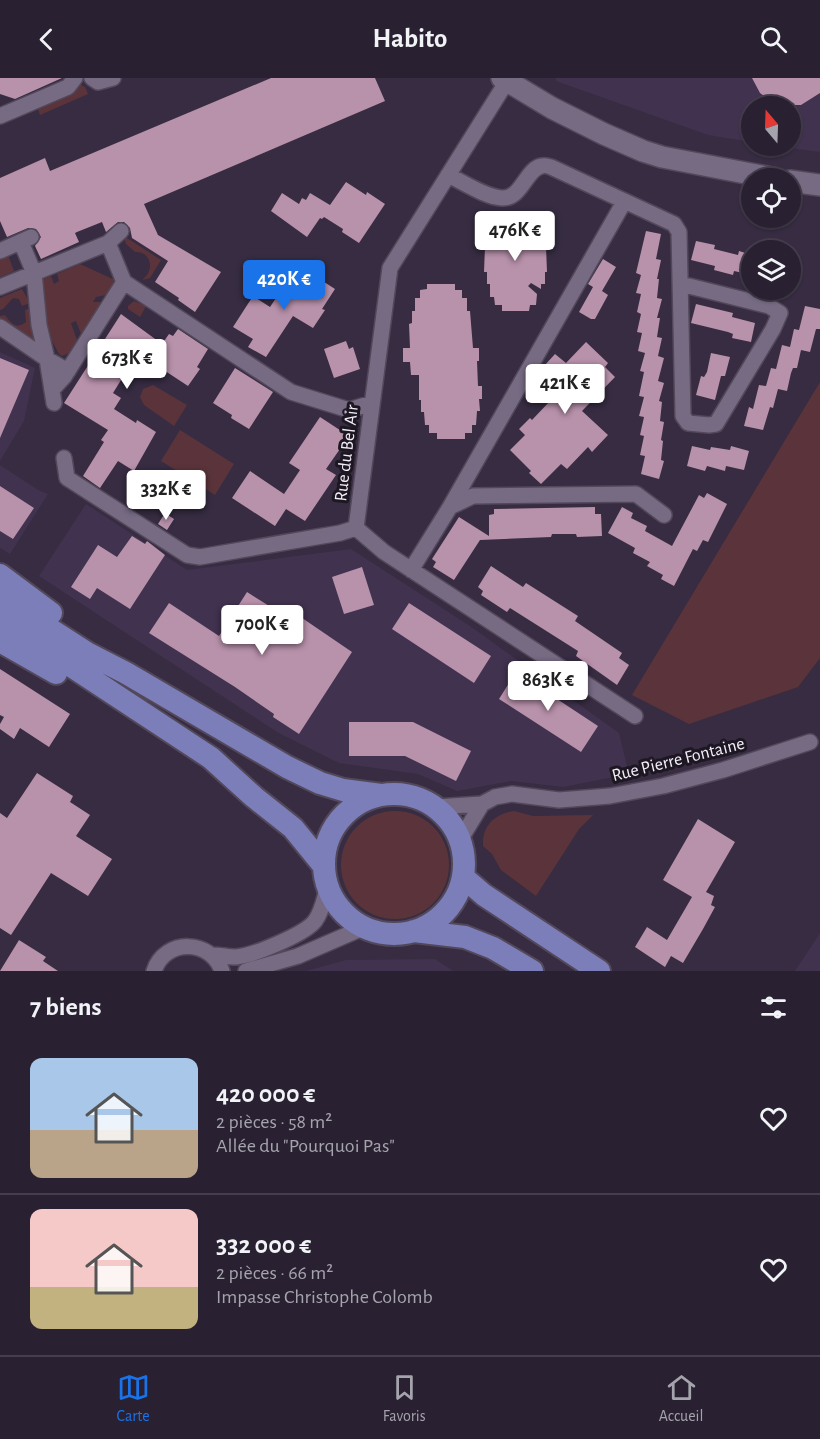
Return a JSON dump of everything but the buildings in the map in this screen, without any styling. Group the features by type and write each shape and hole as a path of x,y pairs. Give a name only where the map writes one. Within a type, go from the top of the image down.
{"main road":[{"path":"0,575 110,653 126,673"},
{"path":"0,597 87,653 126,673 287,767 320,783 343,790 416,797 436,807 450,821 460,840 464,857 463,877 458,893 445,911 432,923 414,930 399,934 381,933 365,927 349,917 336,902 326,876 293,828 211,758 0,619"},
{"path":"0,641 86,689 107,691"},
{"path":"326,876 327,845 335,827 348,812 364,801 382,795"},
{"path":"463,877 484,894 599,971"},
{"path":"414,930 465,937 493,948 532,971"}],"street":[{"path":"0,116 68,87 75,78"},
{"path":"92,78 98,82 113,78"},
{"path":"506,79 552,108 643,151 662,157 741,172"},
{"name":"Rue du Bel Air","path":"506,79 390,268 356,528 384,552 635,716"},
{"path":"448,175 475,189 502,198 511,196 523,185 534,169 541,166 551,167 674,224 679,232 683,416 688,423 716,424 773,329 780,313 769,306 689,286 681,288"},
{"path":"801,182 820,185"},
{"path":"411,570 450,507 624,202"},
{"path":"0,287 108,243 121,231"},
{"path":"0,251 26,239 34,273 39,325 53,397 124,282"},
{"path":"108,243 124,282 291,392 349,410 372,404"},
{"path":"0,327 68,371"},
{"path":"64,458 67,478 187,555 200,557 340,533 356,528"},
{"path":"450,507 473,496 636,494 664,515"},
{"name":"Rue Pierre Fontaine","path":"436,807 482,804 512,794 559,800 610,796 663,786 723,770 810,742"},
{"path":"460,840 482,804"},
{"path":"154,970 162,957 177,947 196,946 212,955 238,957 295,936 309,927 321,910 326,876"},
{"path":"246,971 298,956 365,927"},
{"path":"212,955 222,971"}],"shaded area":[{"path":"556,78 820,78 820,152 801,149 801,96 741,96 741,140 708,135 556,81"},
{"path":"77,83 85,87 88,94 40,115 37,106"},
{"path":"124,232 127,238 161,260 150,278 143,280 149,271 148,258 135,252 126,244 122,233"},
{"path":"8,255 14,271 0,277 0,258"},
{"path":"80,264 115,280 106,295 96,297 93,302 102,302 81,334 76,321 71,323 77,340 69,353 62,356 43,324 39,281 51,276 54,284 59,281 57,274"},
{"path":"22,289 30,303 22,306 19,299 13,298 0,310 0,298"},
{"path":"134,301 146,306 140,317 128,309"},
{"path":"31,308 37,346 0,322 0,316 5,315 14,324 22,324 26,322 25,310"},
{"path":"0,352 35,368 24,421 0,461"},
{"path":"820,382 820,658 798,687 689,724 632,695"},
{"path":"153,385 187,405 174,426 144,405 140,397 143,389"},
{"path":"180,430 234,464 215,495 161,461"},
{"path":"0,465 48,494 10,554 0,548"},
{"path":"86,504 187,570 351,549 470,626 619,733 629,774 563,787 511,781 457,791 418,774 339,763 277,732 39,576"},
{"path":"395,811 416,815 433,827 445,844 449,865 445,886 433,903 416,915 395,919 374,915 357,903 345,886 341,865 345,844 357,827 374,815"},
{"path":"514,811 533,816 593,815 579,829 536,896 501,870 492,854 483,846 487,826 501,815"},
{"path":"820,933 820,971 795,971"},
{"path":"435,959 453,971 306,971 346,960"}]}
